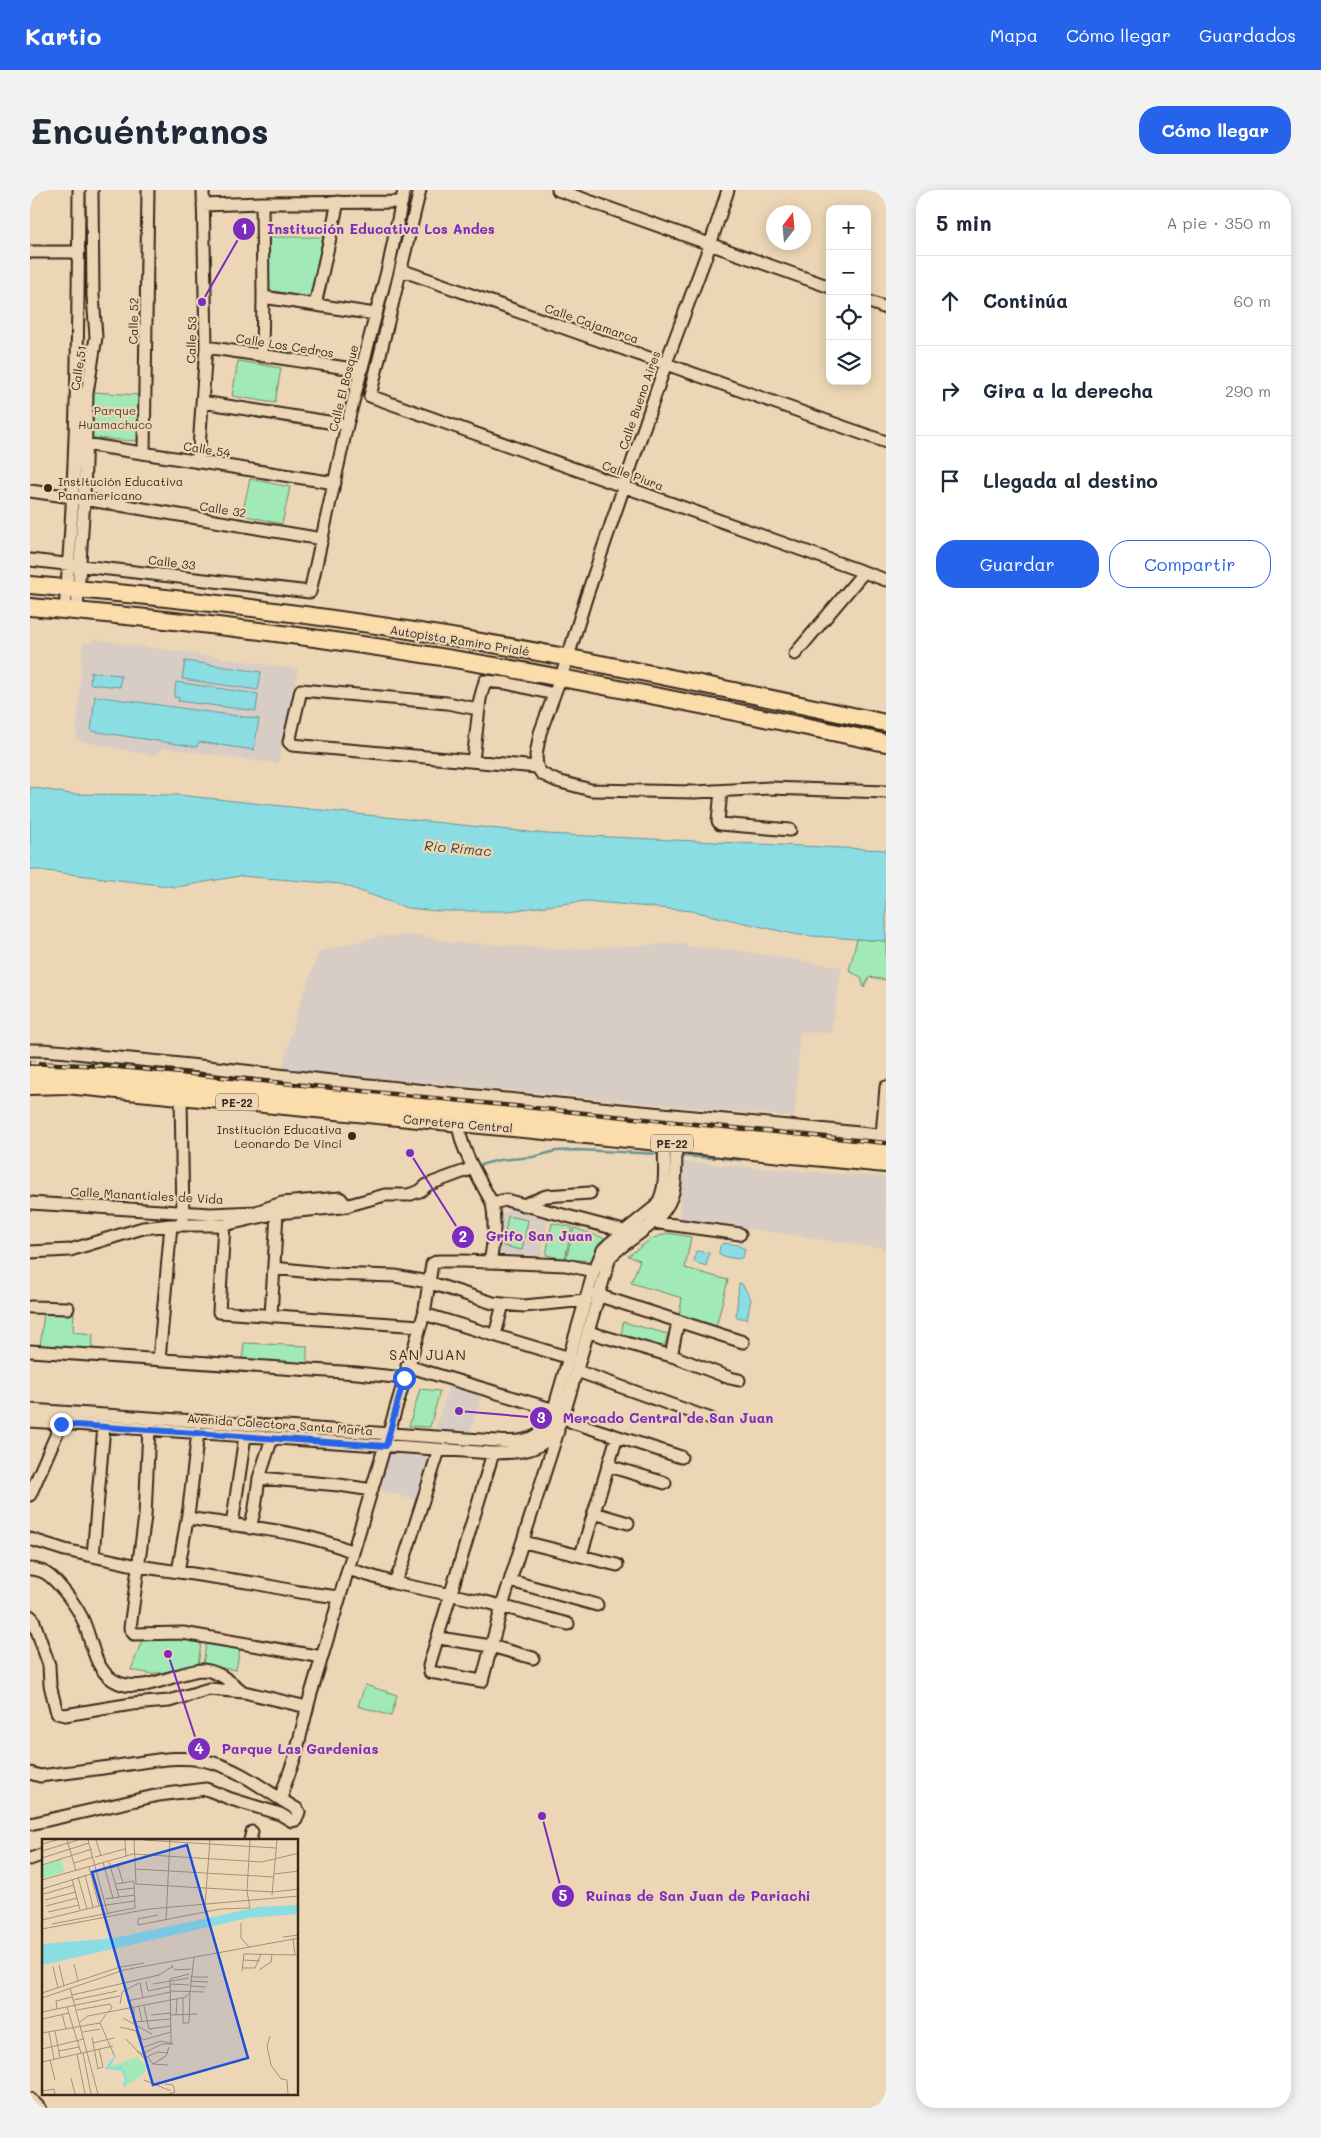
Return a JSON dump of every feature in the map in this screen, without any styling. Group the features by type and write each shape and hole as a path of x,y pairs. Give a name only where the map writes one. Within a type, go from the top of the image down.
{"highway":[{"name":"Autopista Ramiro Prialé","path":"30,585 254,608 422,633 568,657 886,723"},
{"name":"Autopista Ramiro Prialé","path":"30,607 205,624 343,643 560,678 886,743"},
{"name":"Carretera Central","path":"30,1074 68,1074 130,1078 377,1102 459,1116 670,1143 820,1151 886,1151"},
{"name":"Carretera Central","path":"30,1086 66,1085 181,1096 459,1116 820,1151 886,1164"}],"street":[{"name":"Calle 51","path":"71,611 84,499 80,443 78,190"},
{"name":"Calle 51","path":"75,564 72,496 96,337 92,295 92,190"},
{"name":"Calle 52","path":"144,453 148,190"},
{"name":"Calle 53","path":"198,462 206,346 203,190"},
{"name":"Calle El Bosque","path":"310,592 347,425 404,190"},
{"path":"401,270 420,190"},
{"path":"558,190 826,286"},
{"name":"Calle Bueno Aires","path":"537,766 537,744 666,363 710,245 728,190"},
{"path":"314,305 338,202"},
{"path":"203,205 402,202"},
{"path":"262,203 262,356"},
{"path":"30,252 78,252"},
{"name":"Calle Cajamarca","path":"401,270 886,442"},
{"name":"Calle Piura","path":"401,270 370,396 886,580"},
{"path":"263,297 375,314"},
{"path":"871,302 886,308"},
{"name":"Calle Los Cedros","path":"206,346 360,370"},
{"path":"202,402 347,425"},
{"name":"Calle 54","path":"80,443 335,483"},
{"name":"Calle 32","path":"30,491 72,496 322,539"},
{"name":"Calle 33","path":"30,560 310,592"},
{"path":"795,654 864,572"},
{"path":"474,761 478,709 485,680 554,694"},
{"path":"478,709 447,703 301,690 289,742 292,745 537,766 542,774 557,781 591,790 695,792 770,788 886,792"},
{"path":"721,791 720,824 790,830"},
{"path":"30,1050 63,1051 616,1111 727,1119 884,1135 886,1087"},
{"path":"295,1094 296,1077"},
{"path":"377,1102 380,1086"},
{"path":"181,1096 183,1226"},
{"path":"459,1116 473,1168 492,1203 495,1239 490,1262"},
{"name":"Avenida Colectora Santa Marta","path":"30,1421 493,1453 521,1453 536,1448 545,1442 560,1417 577,1370 597,1295 610,1257 618,1248 653,1222 666,1209 672,1197 670,1143"},
{"name":"Avenida Colectora Santa Marta","path":"30,1410 518,1442 530,1440 560,1417 570,1358 594,1270 603,1250 656,1206 661,1198 670,1143"},
{"path":"30,1252 70,1250 143,1228 171,1225 224,1225 277,1213 347,1206 385,1195 408,1195 420,1191 427,1185 473,1168"},
{"path":"523,1205 546,1196 590,1193"},
{"name":"Calle Manantiales de Vida","path":"30,1203 211,1214 256,1212 282,1203 340,1198 347,1206"},
{"path":"492,1203 506,1200 624,1231"},
{"path":"271,1316 277,1213"},
{"path":"653,1222 740,1234"},
{"path":"160,1360 171,1225"},
{"path":"224,1225 219,1312 420,1326"},
{"path":"283,1801 283,1790 295,1757 307,1707 424,1314 432,1264 438,1261 490,1262 566,1265 594,1270"},
{"path":"274,1268 330,1274 395,1276 428,1282 494,1303 503,1304 524,1306 586,1300"},
{"path":"597,1295 743,1342"},
{"path":"495,1335 503,1304"},
{"path":"30,1307 68,1308"},
{"path":"424,1314 570,1358"},
{"path":"671,1356 678,1322"},
{"path":"588,1332 671,1356 739,1380"},
{"path":"30,1351 357,1373 404,1378"},
{"path":"407,1366 681,1457"},
{"path":"577,1370 711,1420"},
{"path":"493,1453 429,1670 430,1672 482,1682 502,1606 524,1542 560,1417"},
{"path":"30,1495 61,1424"},
{"path":"93,1556 104,1426"},
{"path":"149,1428 144,1516 130,1628 134,1634 183,1633 322,1657"},
{"path":"178,1572 188,1518 198,1432"},
{"path":"232,1525 245,1436"},
{"path":"581,1555 617,1436"},
{"path":"250,1528 259,1478 272,1438"},
{"path":"394,1583 402,1566 439,1450"},
{"path":"608,1466 665,1483"},
{"path":"259,1478 372,1490"},
{"path":"594,1513 628,1523"},
{"path":"188,1518 265,1529 334,1543 353,1552"},
{"path":"30,1539 138,1566 339,1597"},
{"path":"524,1542 617,1565"},
{"path":"30,1569 42,1571 50,1576 68,1597 81,1616 96,1659 113,1680 128,1685 154,1684 201,1670 220,1676 244,1692"},
{"path":"348,1569 394,1583 502,1606 568,1624"},
{"path":"511,1581 597,1605"},
{"path":"30,1616 33,1619 49,1665 50,1685 57,1713 65,1715 132,1704 169,1701 209,1689 244,1692 307,1707"},
{"path":"439,1638 491,1646 533,1658"},
{"path":"30,1773 40,1776 144,1762 191,1758 214,1762 232,1770 254,1782 299,1812 296,1820 292,1821 280,1814 206,1789 159,1795 30,1824"},
{"path":"30,2099 40,2108"}],"shaded area":[{"path":"94,639 298,669 278,764 164,748 153,756 76,740 83,642 93,643"},
{"path":"419,935 449,942 566,949 686,943 688,947 735,950 842,967 831,1033 800,1032 795,1117 282,1069 296,1015 319,951 381,936"},
{"path":"680,1162 886,1177 886,1249 680,1219"},
{"path":"511,1206 549,1215 541,1261 497,1259 500,1213 506,1213"},
{"path":"450,1383 482,1392 470,1432 435,1429"},
{"path":"389,1453 431,1457 419,1501 379,1490"}],"green space":[{"path":"266,237 323,237 310,298 268,290"},
{"path":"238,361 281,368 275,403 232,396"},
{"name":"Parque Huamachuco","path":"93,392 139,395 137,441 91,438"},
{"path":"250,479 290,487 282,524 242,515"},
{"path":"857,939 886,941 886,980 869,977 864,988 861,977 849,971"},
{"path":"508,1216 528,1220 522,1250 503,1246"},
{"path":"552,1223 572,1227 565,1259 546,1255"},
{"path":"574,1228 604,1238 597,1246 594,1261 566,1259"},
{"path":"668,1233 691,1237 685,1268 728,1280 716,1327 679,1316 682,1298 631,1283 640,1260 628,1256 651,1239"},
{"path":"44,1311 74,1312 73,1332 93,1334 92,1352 40,1348"},
{"path":"623,1322 668,1334 663,1350 621,1337"},
{"path":"244,1343 307,1346 307,1366 242,1362"},
{"path":"420,1389 440,1391 430,1427 409,1426"},
{"path":"178,1638 201,1643 198,1666 152,1674 131,1670 142,1640"},
{"path":"206,1644 240,1649 236,1670 203,1665"},
{"path":"365,1685 397,1695 391,1716 358,1706"}],"water":[{"path":"185,661 261,672 258,690 182,679"},
{"path":"91,672 121,675 120,687 90,684"},
{"path":"176,682 258,694 256,711 178,701 179,698 174,697"},
{"path":"95,696 259,719 254,750 199,742 197,747 91,731"},
{"name":"Río Rímac","path":"30,787 71,794 178,795 547,834 886,850 886,941 798,935 692,911 586,901 508,911 437,911 407,908 341,884 240,876 176,887 30,869"},
{"path":"723,1243 737,1245 745,1249 743,1257 738,1259 721,1256 719,1253 720,1246"},
{"path":"696,1251 709,1253 706,1266 694,1262"},
{"path":"739,1283 742,1284 751,1299 747,1319 736,1317"}],"waterway":[{"path":"480,1165 499,1160 533,1157 556,1151 579,1150 660,1154"},
{"path":"683,1156 715,1158"},
{"path":"722,1158 740,1160"},
{"path":"365,1195 379,1191"}],"railway":[{"path":"30,1063 111,1066 886,1143"}],"place":[{"name":"Institución Educativa Los Andes","path":"202,302"},
{"name":"Institución Educativa Panamericano","path":"48,488"},
{"name":"Institución Educativa Leonardo De Vinci","path":"352,1136"},
{"name":"Grifo San Juan","path":"410,1153"},
{"name":"Mercado Central de San Juan","path":"459,1411"},
{"name":"Parque Las Gardenias","path":"168,1654"},
{"name":"Ruinas de San Juan de Pariachi","path":"542,1816"}],"district":[{"name":"SAN JUAN","path":"428,1354"}],"route":[{"path":"61,1424 149,1428 386,1446 404,1378"}]}
